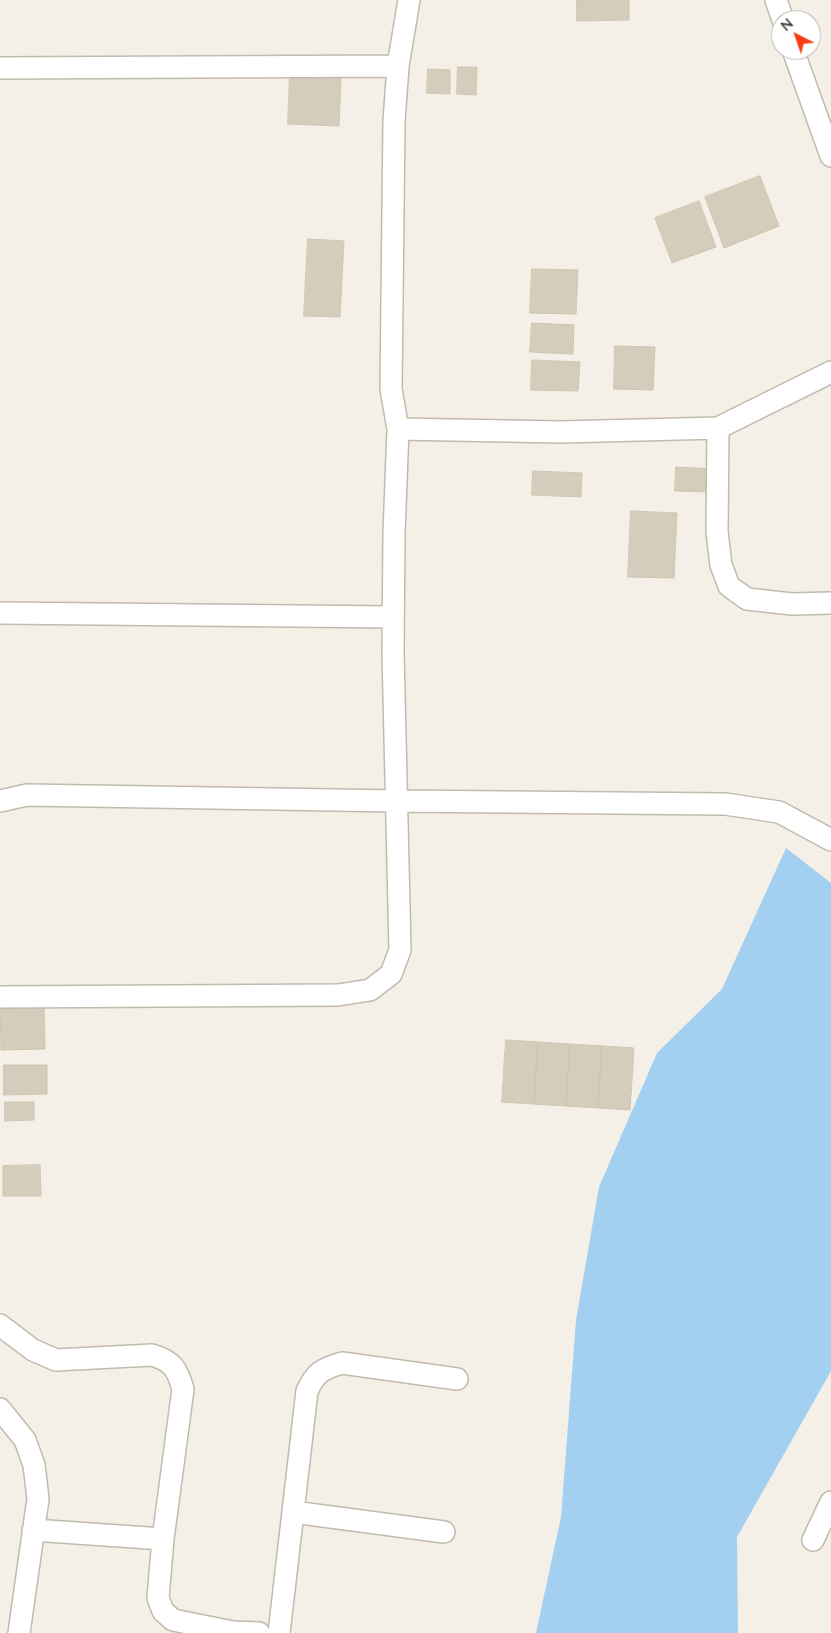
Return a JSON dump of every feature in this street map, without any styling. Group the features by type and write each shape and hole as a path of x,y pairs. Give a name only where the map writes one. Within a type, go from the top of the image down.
{"street":[{"path":"0,996 338,995 370,990 391,974 400,950 393,617 398,429 390,388 394,121 398,66 409,0"},
{"path":"797,60 831,156"},
{"path":"0,68 398,66"},
{"path":"398,429 561,432 718,428 831,372"},
{"path":"718,428 717,532 721,565 729,586 747,599 792,604 831,602"},
{"path":"0,613 393,617"},
{"path":"0,801 27,795 725,804 779,812 831,840"},
{"path":"0,1325 33,1350 56,1360 152,1355 166,1360 178,1373 183,1389 163,1539 158,1598 163,1610 173,1620 233,1633 259,1633"},
{"path":"279,1633 306,1391 313,1378 324,1368 342,1363 457,1379"},
{"path":"0,1409 25,1440 34,1465 38,1498 19,1633"},
{"path":"813,1540 831,1502"},
{"path":"293,1512 444,1532"},
{"path":"33,1530 163,1539"}],"water":[{"path":"786,848 831,883 831,1371 737,1537 738,1633 536,1633 561,1517 576,1320 599,1187 657,1053 722,989"}],"building":[{"path":"577,0 629,0 629,20 577,21"},
{"path":"458,67 477,67 476,95 457,94"},
{"path":"428,69 450,70 450,94 427,93"},
{"path":"290,75 341,77 339,126 288,124"},
{"path":"760,176 779,226 724,248 705,197"},
{"path":"699,201 716,247 672,263 655,218"},
{"path":"308,239 344,241 340,317 304,316"},
{"path":"532,269 578,270 576,314 530,313"},
{"path":"532,323 574,325 573,354 530,352"},
{"path":"615,346 655,347 653,390 614,389"},
{"path":"532,360 580,362 578,391 531,390"},
{"path":"676,467 713,469 713,492 675,491"},
{"path":"533,471 582,473 581,497 532,495"},
{"path":"631,511 677,513 674,578 628,577"},
{"path":"44,1001 45,1049 1,1050 0,1002"},
{"path":"506,1040 538,1042 534,1104 502,1102"},
{"path":"538,1042 570,1044 566,1106 534,1104"},
{"path":"570,1044 602,1046 598,1108 566,1106"},
{"path":"602,1046 634,1048 630,1110 598,1108"},
{"path":"4,1065 47,1065 47,1094 4,1095"},
{"path":"5,1102 34,1102 34,1120 5,1121"},
{"path":"40,1165 41,1196 3,1196 3,1166"}]}
